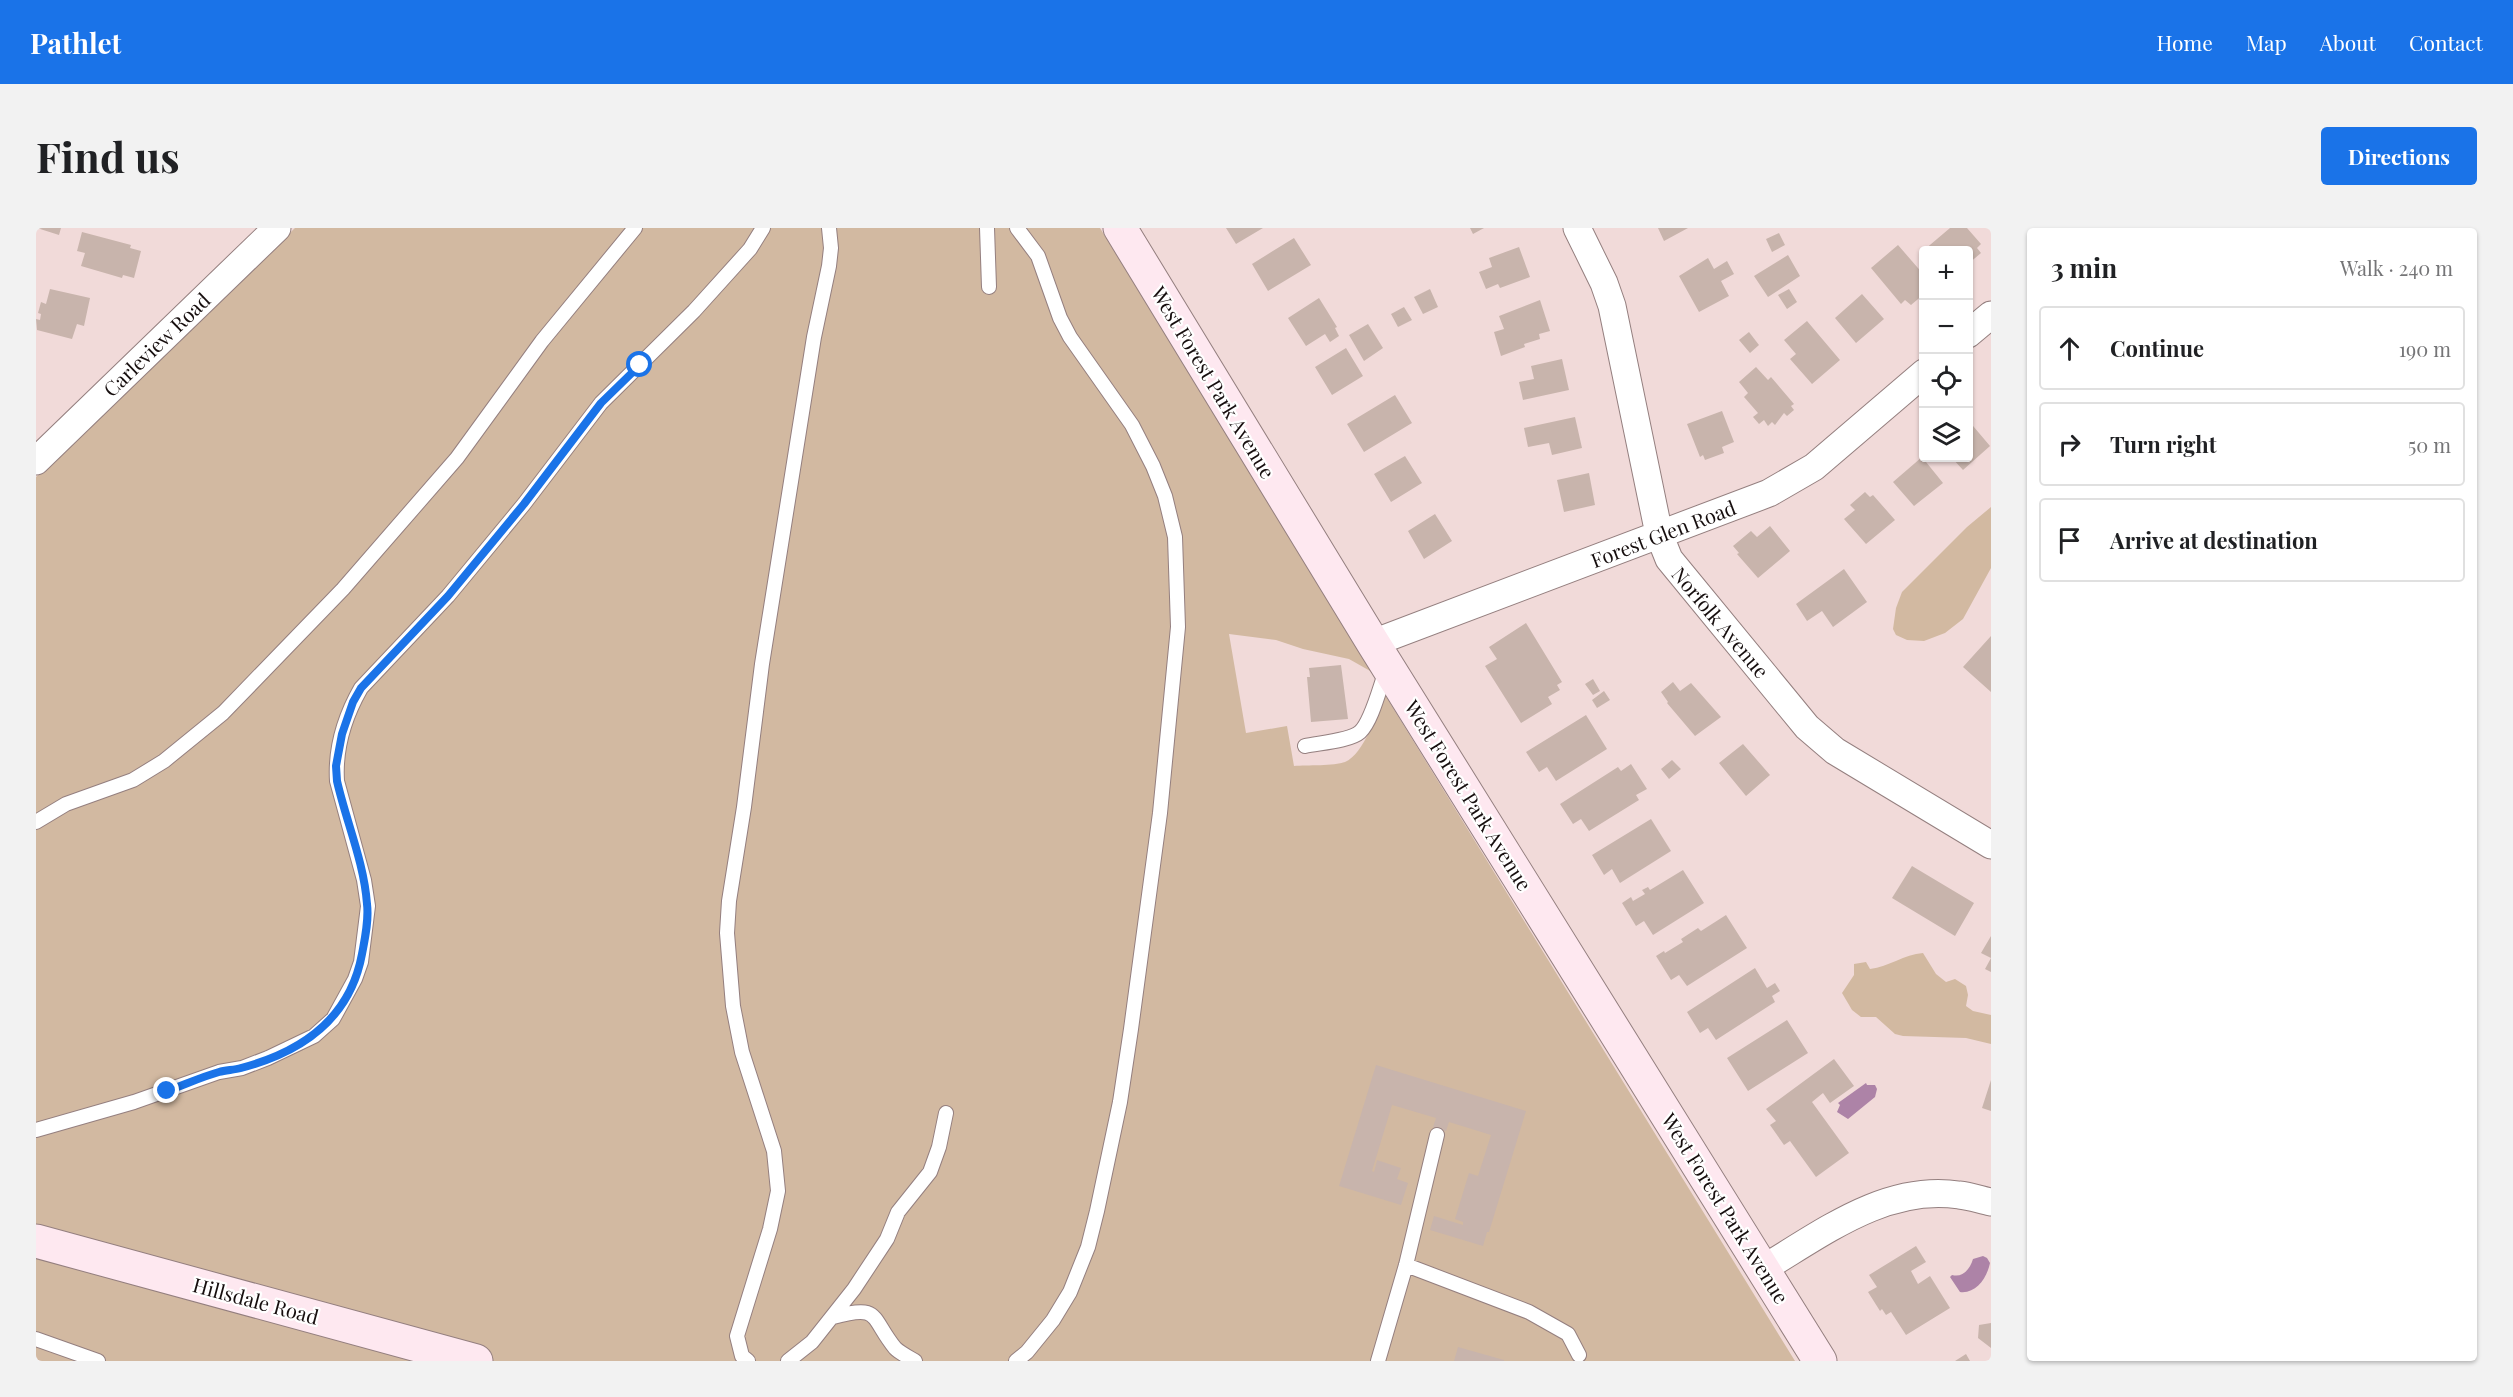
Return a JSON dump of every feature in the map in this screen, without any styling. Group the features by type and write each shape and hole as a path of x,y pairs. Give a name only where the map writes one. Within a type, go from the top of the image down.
{"main road":[{"name":"West Forest Park Avenue","path":"1120,228 1380,654 1820,1361"},
{"name":"Hillsdale Road","path":"36,1241 476,1361"}],"street":[{"name":"Carleview Road","path":"36,461 277,228"},
{"name":"Norfolk Avenue","path":"1577,228 1604,283 1612,306 1659,534 1669,560 1808,727 1835,751 1991,845"},
{"path":"1973,330 1991,315"},
{"name":"Forest Glen Road","path":"1380,654 1659,534 1769,493 1791,482 1814,467 1919,376"},
{"path":"1764,1268 1861,1211 1892,1200 1922,1195 1959,1194 1991,1202"}],"lane":[{"path":"36,822 66,804 133,780 164,761 223,713 343,589 457,458 542,341 634,228"},
{"path":"36,1130 134,1102 219,1072 242,1068 314,1036 333,1019 355,979 365,938 368,906 364,880 337,781 336,766 342,734 353,702 361,688 448,596 509,523 601,403 694,311 750,249 763,228"},
{"path":"748,1361 742,1356 737,1336 776,1209 778,1191 774,1151 742,1052 733,1006 727,933 729,901 744,807 762,664 814,337 829,266 831,248 829,228"},
{"path":"987,228 988,287"},
{"path":"1016,1361 1027,1352 1053,1320 1070,1292 1088,1246 1097,1211 1120,1102 1131,1029 1161,802 1178,627 1174,537 1166,496 1132,425 1070,337 1060,318 1038,256 1017,228"},
{"path":"1305,746 1350,737 1360,732 1366,722 1380,654"},
{"path":"788,1361 812,1342 833,1317 887,1239 898,1212 930,1172 939,1147 946,1113"},
{"path":"1378,1361 1406,1265 1437,1135"},
{"path":"1406,1265 1528,1312 1568,1335 1579,1355"},
{"path":"833,1317 853,1311 877,1317 896,1350 915,1361"},
{"path":"36,1339 98,1361"}],"shaded area":[{"path":"295,228 1100,228 1372,672 1349,659 1303,649 1276,640 1229,634 1246,733 1287,726 1294,766 1345,762 1352,758 1364,742 1385,695 1795,1361 36,1361 36,477"},
{"path":"1991,507 1991,568 1963,619 1945,633 1924,641 1907,640 1896,635 1893,629 1896,608 1902,592 1967,527"},
{"path":"1923,953 1936,974 1946,982 1955,979 1966,986 1968,995 1966,1006 1973,1011 1991,1015 1991,1044 1966,1038 1903,1036 1895,1034 1876,1017 1861,1017 1852,1010 1842,993 1854,975 1854,964 1866,962 1870,969"},
{"path":"1866,1083 1875,1085 1877,1089 1875,1097 1848,1119 1837,1112 1840,1105 1838,1103"},
{"path":"1983,1256 1990,1263 1980,1284 1966,1292 1960,1292 1950,1277 1963,1274 1973,1259"}],"building":[{"path":"37,228 61,228 59,235"},
{"path":"1226,228 1263,228 1236,244"},
{"path":"1470,228 1484,228 1473,234"},
{"path":"1658,228 1688,228 1664,241"},
{"path":"1950,228 1967,228 1981,244 1977,248 1981,253 1973,260 1973,246 1929,246"},
{"path":"82,232 131,245 130,248 141,251 134,278 123,275 122,278 81,266 85,253 77,251"},
{"path":"1779,233 1785,245 1772,252 1766,239"},
{"path":"1294,238 1311,265 1268,291 1252,264"},
{"path":"1898,245 1919,269 1919,298 1911,305 1905,300 1901,304 1871,268"},
{"path":"1519,247 1530,277 1500,288 1498,284 1486,289 1479,272 1492,267 1489,258"},
{"path":"1788,255 1800,276 1768,297 1754,276"},
{"path":"1708,258 1714,269 1727,261 1734,274 1721,281 1729,296 1699,312 1679,276"},
{"path":"50,289 90,298 84,326 77,324 72,339 37,330 36,319 40,320 41,314 38,313 41,302 46,304"},
{"path":"1430,289 1438,307 1423,314 1414,297"},
{"path":"1789,289 1797,302 1787,309 1778,295"},
{"path":"1862,294 1884,319 1856,343 1835,318"},
{"path":"1319,298 1337,327 1335,328 1339,336 1330,342 1325,334 1306,346 1288,318"},
{"path":"1540,300 1550,331 1539,334 1540,339 1524,344 1525,347 1501,356 1494,332 1504,329 1499,316"},
{"path":"1404,307 1412,320 1398,327 1391,314"},
{"path":"1807,321 1840,360 1812,384 1790,359 1796,354 1784,340"},
{"path":"1368,324 1383,348 1364,361 1349,335"},
{"path":"1749,332 1759,345 1750,353 1739,340"},
{"path":"1346,348 1363,376 1332,395 1315,367"},
{"path":"1562,359 1569,390 1523,400 1519,382 1534,379 1531,366"},
{"path":"1756,367 1768,380 1771,377 1794,404 1791,406 1794,410 1787,416 1784,413 1775,425 1772,422 1768,426 1764,420 1759,424 1753,417 1758,413 1744,397 1748,393 1739,382"},
{"path":"1395,395 1412,423 1364,452 1347,424"},
{"path":"1722,411 1734,442 1722,447 1724,453 1705,460 1703,455 1700,457 1687,424"},
{"path":"1575,417 1582,448 1552,455 1549,443 1528,447 1524,428"},
{"path":"1973,426 1990,446 1973,461"},
{"path":"1405,456 1422,483 1391,502 1374,474"},
{"path":"1919,460 1919,462 1926,462 1943,483 1914,506 1893,482"},
{"path":"1956,462 1972,462 1963,470"},
{"path":"1589,473 1595,505 1564,512 1557,480"},
{"path":"1865,492 1870,497 1873,495 1895,520 1866,544 1844,519 1855,510 1850,505"},
{"path":"1435,514 1452,541 1424,559 1408,531"},
{"path":"1770,526 1790,551 1758,578 1733,546 1751,531 1757,537"},
{"path":"1844,569 1867,602 1833,627 1822,611 1807,621 1796,604"},
{"path":"1526,623 1562,682 1557,685 1560,690 1548,697 1552,704 1521,723 1485,666 1497,659 1489,647"},
{"path":"1991,636 1991,692 1963,667"},
{"path":"1341,665 1348,719 1311,722 1307,677 1310,677 1309,668"},
{"path":"1593,679 1600,691 1593,695 1585,684"},
{"path":"1673,682 1680,691 1691,683 1721,717 1695,736 1667,703 1661,692"},
{"path":"1604,691 1610,700 1597,708 1592,700"},
{"path":"1586,715 1607,749 1556,781 1547,767 1539,772 1526,752"},
{"path":"1743,744 1770,775 1746,796 1719,763"},
{"path":"1672,760 1681,769 1669,779 1661,769"},
{"path":"1631,764 1647,789 1636,795 1639,800 1589,831 1581,819 1573,824 1560,804 1618,767 1621,771"},
{"path":"1651,819 1671,851 1620,883 1612,869 1604,875 1592,855"},
{"path":"1912,866 1974,903 1955,936 1892,898"},
{"path":"1683,870 1704,903 1653,935 1644,921 1636,926 1622,903 1631,897 1633,901 1645,894 1642,890 1648,887 1650,890"},
{"path":"1726,915 1747,948 1687,986 1679,975 1671,980 1656,956 1683,942 1681,939 1698,928 1701,931"},
{"path":"1991,936 1991,958 1981,953"},
{"path":"1991,958 1991,972 1985,969"},
{"path":"1755,968 1767,988 1775,983 1780,991 1772,996 1775,1002 1716,1040 1708,1028 1700,1033 1687,1012"},
{"path":"1787,1020 1808,1053 1748,1091 1727,1058"},
{"path":"1834,1059 1854,1086 1830,1103 1823,1093 1812,1102 1849,1153 1816,1177 1790,1141 1784,1145 1770,1125 1776,1121 1766,1109"},
{"path":"1376,1065 1526,1111 1483,1246 1430,1230 1434,1216 1463,1225 1463,1222 1455,1219 1469,1173 1478,1176 1491,1135 1449,1122 1446,1131 1433,1127 1436,1118 1392,1105 1372,1171 1374,1172 1377,1160 1401,1168 1397,1179 1408,1183 1401,1205 1339,1186"},
{"path":"1991,1080 1991,1111 1982,1108"},
{"path":"1916,1246 1926,1262 1911,1271 1918,1284 1930,1276 1950,1308 1906,1335 1891,1312 1886,1315 1882,1309 1880,1311 1868,1292 1877,1287 1869,1275"},
{"path":"1991,1323 1991,1348 1978,1338 1979,1325"},
{"path":"1458,1347 1504,1360 1504,1361 1454,1361"},
{"path":"1966,1354 1970,1361 1955,1361"}],"route":[{"path":"167,1091 219,1072 242,1068 292,1048 314,1036 333,1019 345,1000 361,962 368,906 364,880 337,781 336,766 342,734 353,702 361,688 383,663 448,596 524,504 601,403 640,365"}]}
